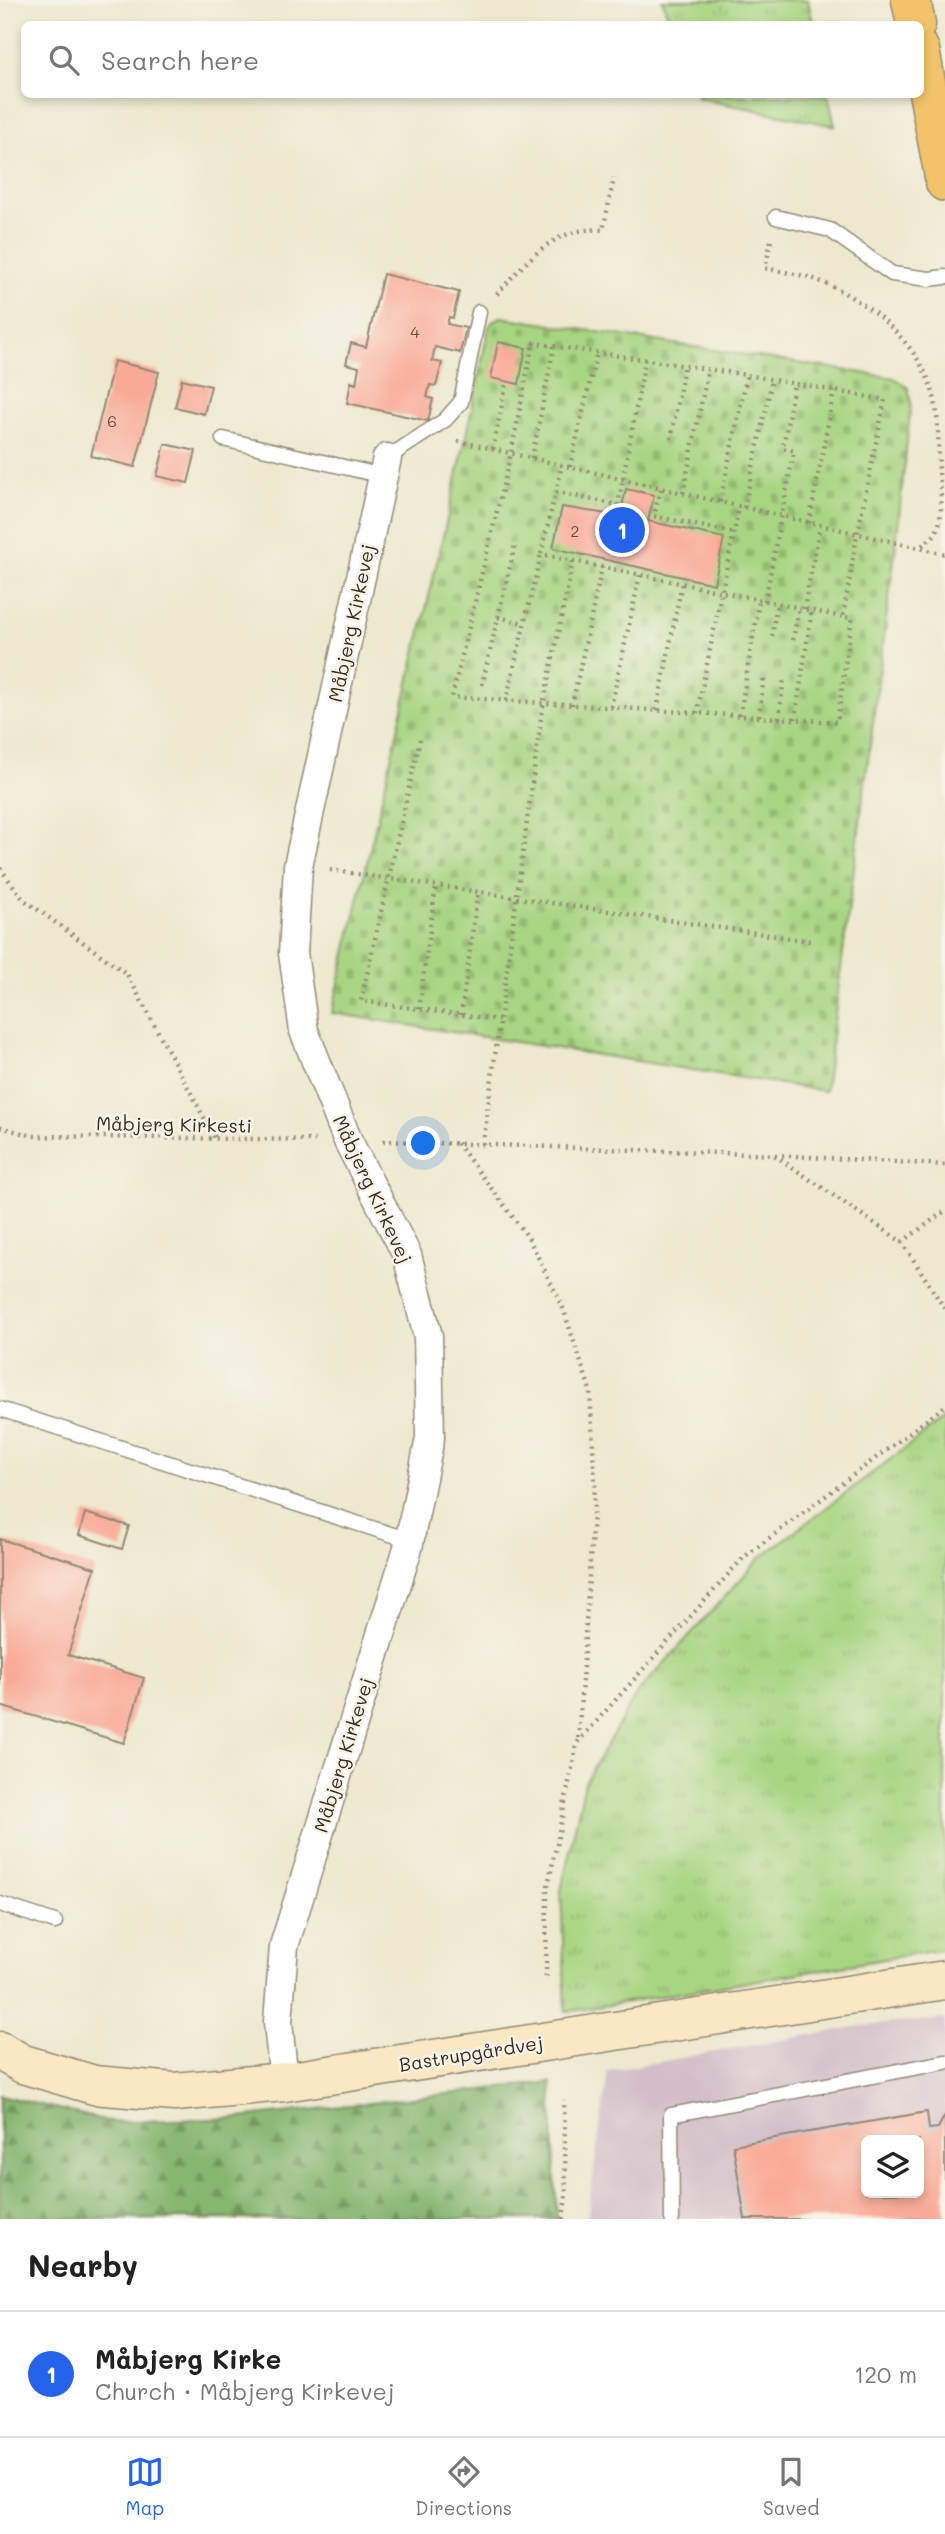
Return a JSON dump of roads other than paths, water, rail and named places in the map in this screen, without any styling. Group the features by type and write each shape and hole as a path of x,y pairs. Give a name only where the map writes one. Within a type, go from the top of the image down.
{"main road":[{"path":"911,0 915,21"},
{"path":"924,71 945,182"}],"street":[{"name":"Måbjerg Kirkevej","path":"284,2082 278,2022 284,1945 410,1540 430,1438 428,1336 407,1255 348,1141 304,1031 293,953 298,866 385,467"},
{"name":"Bastrupgårdvej","path":"0,2051 23,2064 94,2085 175,2092 284,2082 945,1980"}],"lane":[{"path":"776,217 830,230 892,274 929,279 945,277"},
{"path":"223,439 385,467 445,420 461,402 479,312"},
{"path":"0,1409 410,1540"},
{"path":"0,1904 55,1922"},
{"path":"672,2219 671,2115 945,2062"}],"place":[{"name":"Måbjerg Kirke","path":"622,530"}]}
